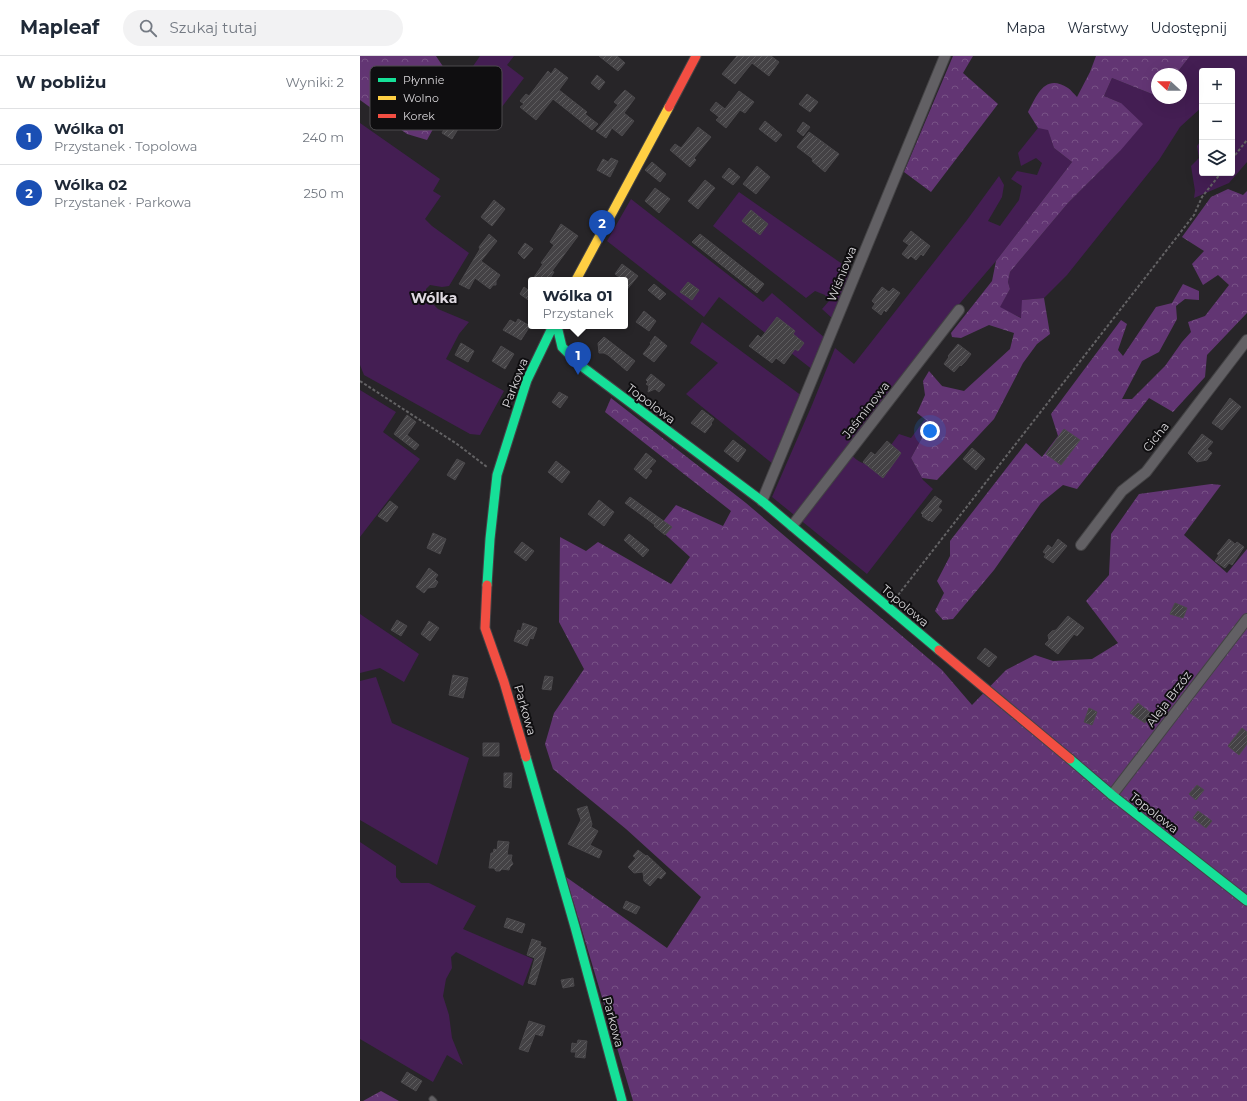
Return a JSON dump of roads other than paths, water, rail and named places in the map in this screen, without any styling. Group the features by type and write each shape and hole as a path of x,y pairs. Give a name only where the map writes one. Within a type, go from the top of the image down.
{"street":[{"path":"578,277 696,56"},
{"name":"Wiśniowa","path":"762,502 945,56"},
{"name":"Jaśminowa","path":"792,526 959,310"},
{"name":"Parkowa","path":"552,329 527,380 497,475 490,539 485,628 504,682 575,927 622,1101"},
{"name":"Topolowa","path":"558,329 562,347 580,365 792,526 1112,795 1247,901"},
{"name":"Cicha","path":"1081,544 1122,491 1146,472 1247,340"},
{"name":"Aleja Brzóz","path":"1112,795 1247,619"}],"place":[{"name":"Wólka 02","path":"602,243"},
{"name":"Wólka 01","path":"578,375"}],"district":[{"name":"Wólka","path":"434,298"}]}
